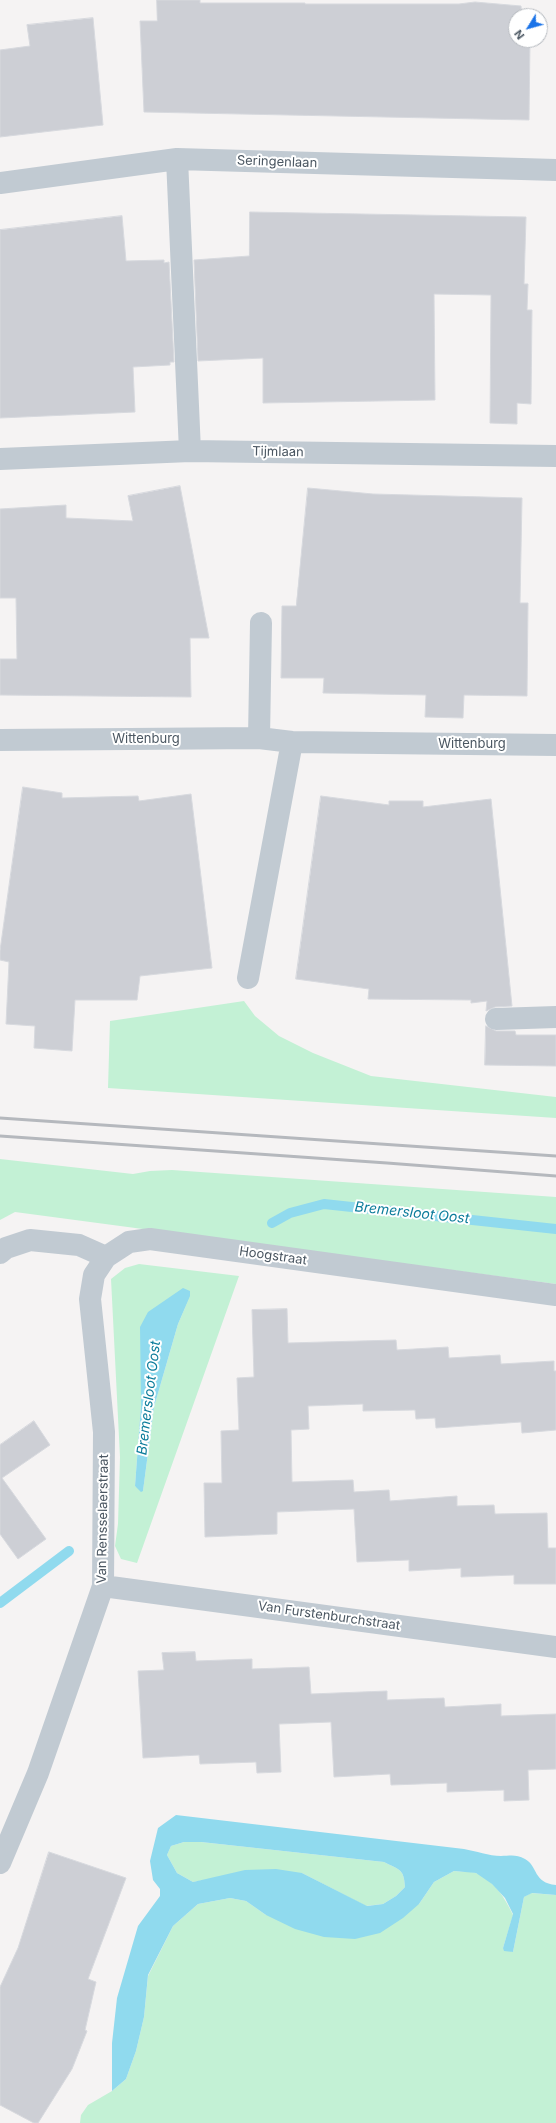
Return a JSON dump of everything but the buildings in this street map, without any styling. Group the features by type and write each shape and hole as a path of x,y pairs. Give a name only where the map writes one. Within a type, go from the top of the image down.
{"street":[{"name":"Seringenlaan","path":"0,183 177,159 556,170"},
{"path":"177,159 190,451"},
{"name":"Tijmlaan","path":"0,459 190,451 556,456"},
{"path":"259,738 261,623"},
{"name":"Wittenburg","path":"0,740 259,738 292,742 556,745"},
{"path":"248,978 292,742"},
{"path":"496,1018 556,1017"},
{"name":"Hoogstraat","path":"106,1257 129,1242 150,1239 556,1295"},
{"path":"0,1253 6,1248 30,1240 79,1245 106,1257"},
{"name":"Van Rensselaerstraat","path":"0,1863 38,1773 103,1586 104,1432 90,1300 94,1275 106,1257"},
{"name":"Van Furstenburchstraat","path":"103,1586 556,1647"}],"green space":[{"path":"244,1001 255,1016 279,1036 313,1053 371,1076 556,1097 556,1118 108,1088 110,1021"},
{"path":"0,1159 133,1174 150,1171 172,1170 556,1197 556,1284 15,1212 0,1220"},
{"path":"139,1264 239,1276 137,1563 121,1559 115,1546 118,1524 120,1457 111,1279 125,1268","holes":["190,1296 178,1324 154,1407 143,1491 135,1486 141,1405"]},
{"path":"184,1842 201,1842 384,1862 402,1873 405,1887 396,1896 383,1904 366,1906 302,1873 211,1879 193,1882 177,1873 167,1855 171,1846"},
{"path":"454,1871 474,1872 482,1876 494,1885 503,1896 513,1915 503,1948 513,1952 524,1897 531,1893 556,1895 556,2123 80,2123 81,2115 88,2105 112,2091 126,2079 136,2051 144,2017 148,1976 173,1926 198,1904 230,1898 246,1901 266,1915 419,1904 434,1882"}],"water":[{"path":"183,1288 190,1291 190,1296 178,1324 154,1407 143,1491 141,1492 135,1486 141,1405 140,1327 148,1312"},
{"path":"176,1815 464,1849 496,1856 522,1857 529,1862 543,1881 556,1885 556,1895 532,1893 524,1897 513,1952 504,1951 503,1948 513,1914 505,1898 492,1884 476,1873 454,1871 434,1882 419,1904 403,1918 380,1933 355,1939 324,1937 295,1929 266,1915 246,1901 230,1898 198,1904 173,1926 148,1975 144,2017 136,2051 126,2079 112,2091 112,2043 117,1998 138,1926 160,1896 160,1889 153,1880 150,1861 158,1828","holes":["184,1842 201,1842 384,1862 402,1873 405,1887 396,1896 383,1904 367,1906 302,1873 276,1869 245,1870 193,1882 177,1873 167,1855 171,1846"]}],"waterway":[{"name":"Bremersloot Oost","path":"272,1223 290,1213 324,1204 556,1229"},
{"name":"Bremersloot Oost","path":"0,1603 69,1551"}],"railway":[{"path":"0,1118 556,1156"},
{"path":"0,1136 556,1176"}]}
